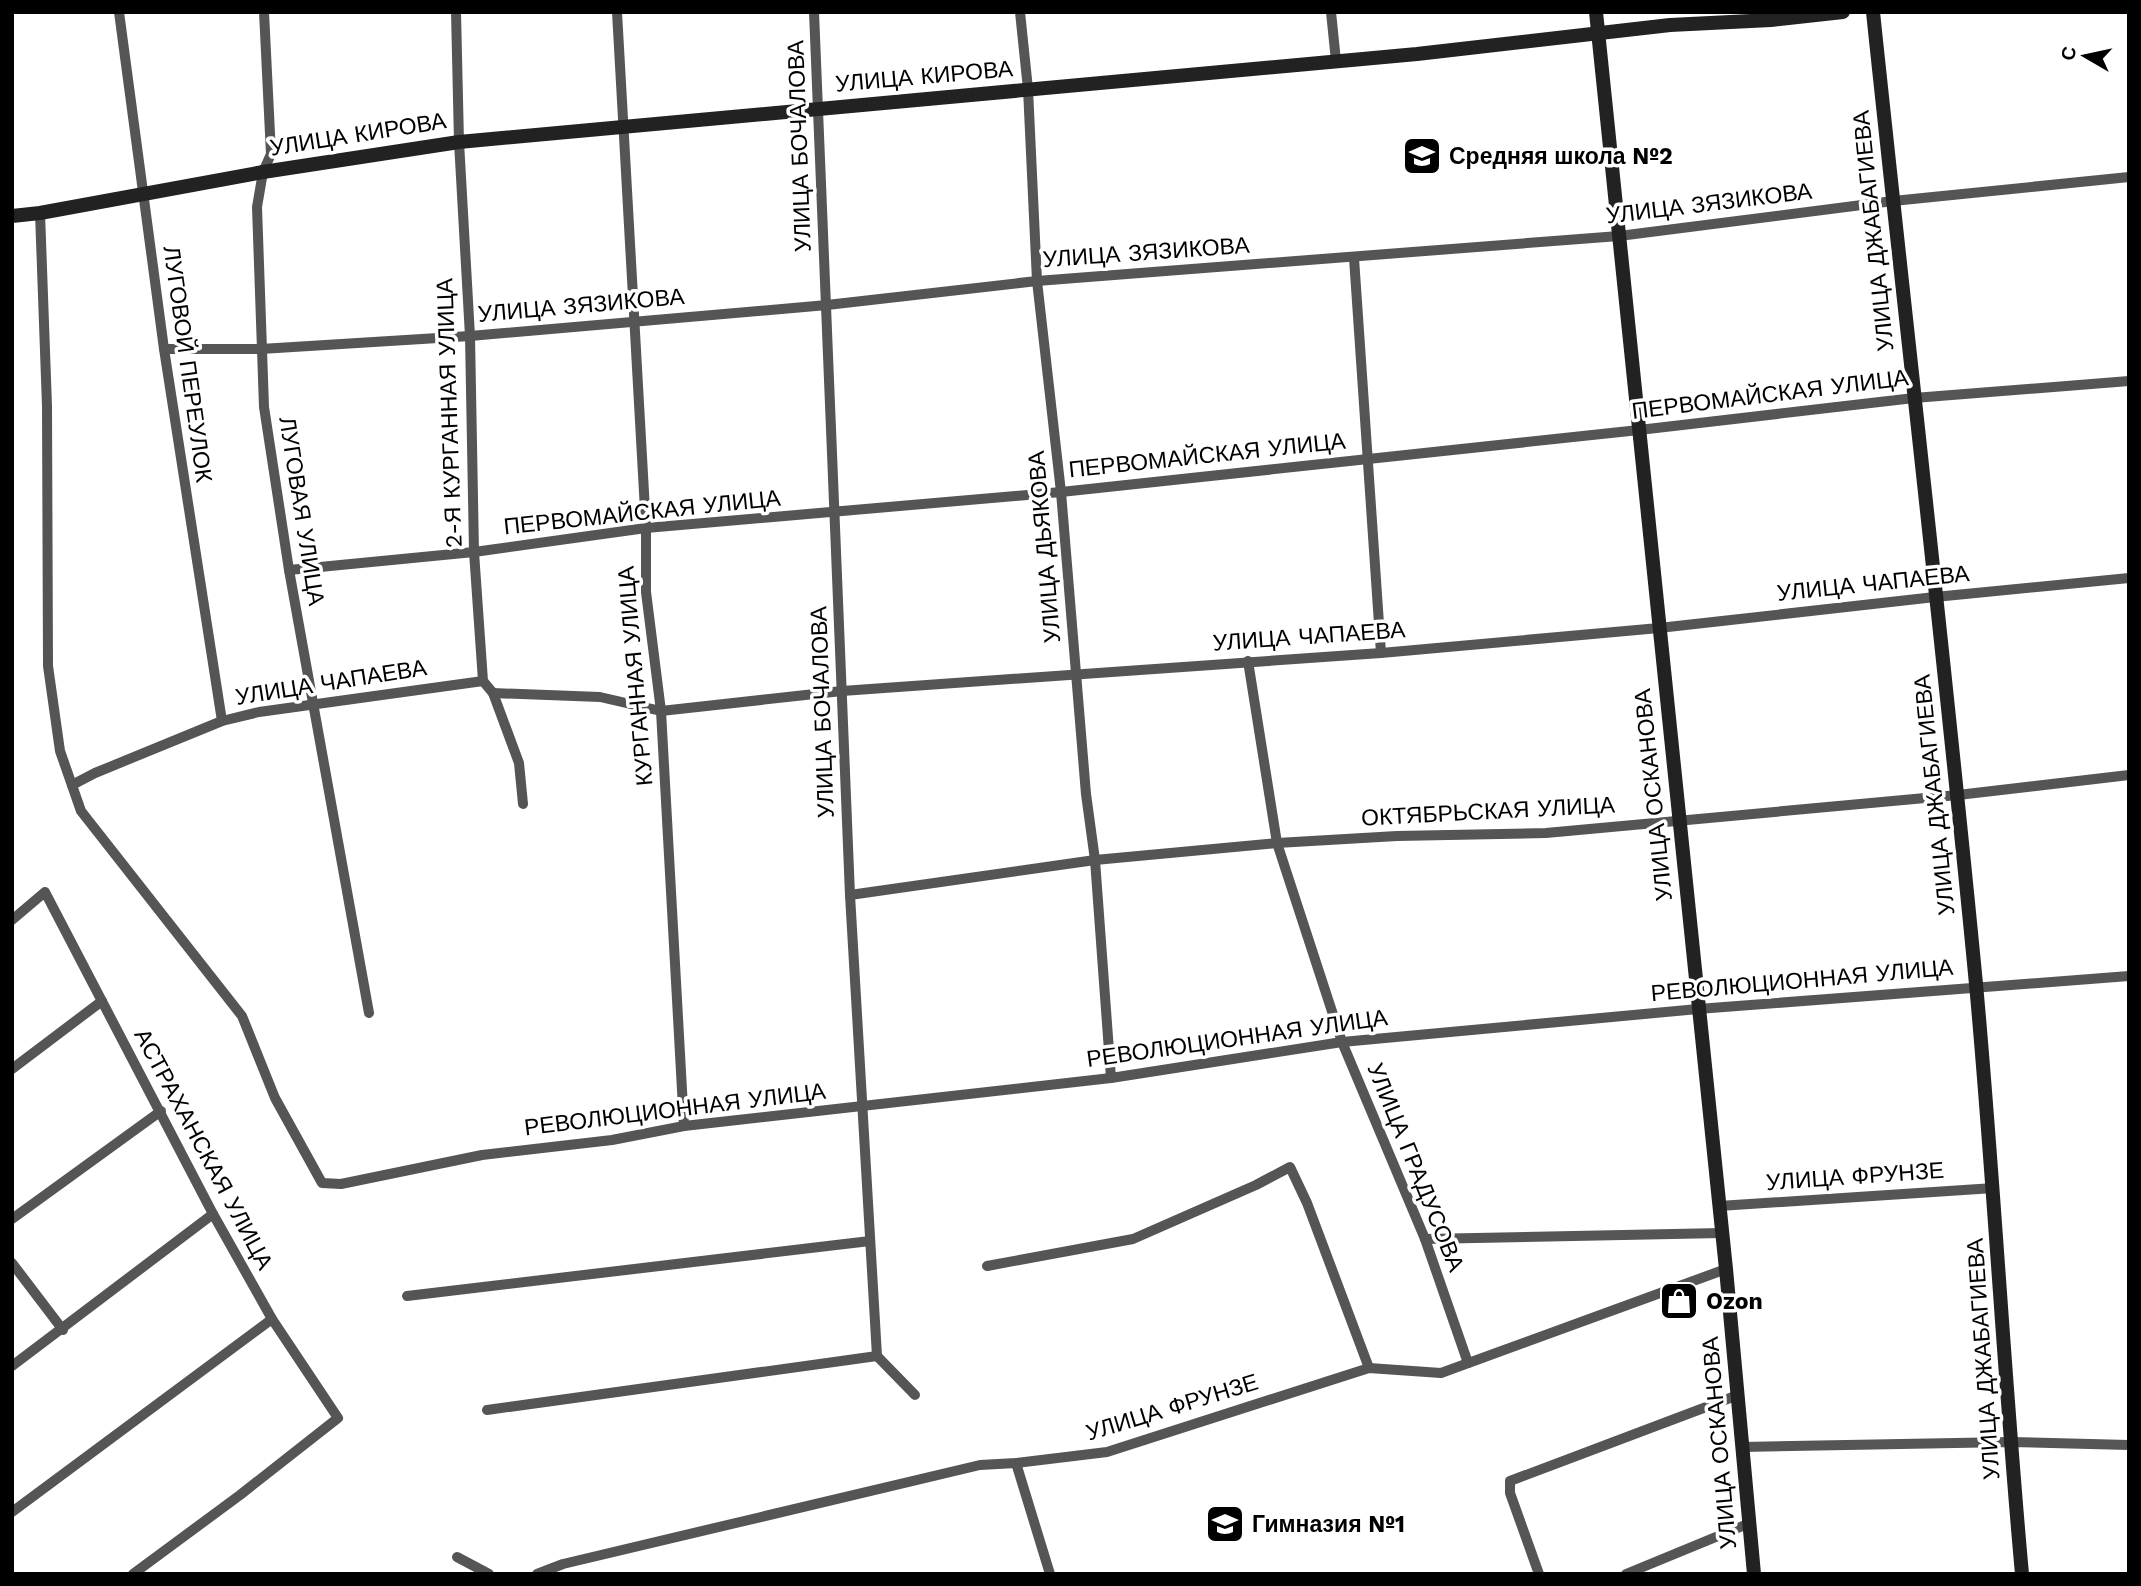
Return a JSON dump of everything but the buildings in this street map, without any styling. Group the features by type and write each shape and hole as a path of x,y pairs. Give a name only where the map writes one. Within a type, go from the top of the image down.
{"main road":[{"name":"УЛИЦА ОСКАНОВА","path":"1595,12 1726,1269 1754,1574"},
{"name":"УЛИЦА КИРОВА","path":"12,216 263,172 459,142 1843,12"},
{"name":"УЛИЦА ДЖАБАГИЕВА","path":"1873,12 1958,795 1994,1188 2010,1442 2022,1574"}],"street":[{"name":"ЛУГОВОЙ ПЕРЕУЛОК","path":"119,12 164,349 222,721"},
{"name":"ЛУГОВАЯ УЛИЦА","path":"264,12 271,154 263,172 257,207 264,407 289,570 369,1013"},
{"name":"2-Я КУРГАННАЯ УЛИЦА","path":"456,12 459,142 470,336 474,552 483,681"},
{"name":"КУРГАННАЯ УЛИЦА","path":"617,12 646,528 646,593 662,711 684,1126"},
{"name":"УЛИЦА БОЧАЛОВА","path":"814,12 850,895 877,1356"},
{"name":"УЛИЦА ДЬЯКОВА","path":"1020,12 1028,89 1037,281 1061,492 1086,794 1095,860 1111,1078"},
{"path":"1331,12 1336,61"},
{"name":"УЛИЦА ЗЯЗИКОВА","path":"164,349 261,349 470,336 827,305 1037,281 1619,236 1893,201 2129,177"},
{"path":"40,213 47,406 48,666 60,751 72,785"},
{"path":"1354,258 1381,653"},
{"name":"ПЕРВОМАЙСКАЯ УЛИЦА","path":"289,570 474,552 646,528 1061,492 1914,398 2129,381"},
{"name":"УЛИЦА ЧАПАЕВА","path":"493,693 600,697 662,711 842,691 1381,653 1659,628 2129,578"},
{"name":"УЛИЦА ГРАДУСОВА","path":"1248,661 1277,843 1342,1042 1425,1238 1468,1363"},
{"path":"483,681 493,693 519,763 523,804"},
{"name":"УЛИЦА ЧАПАЕВА","path":"72,785 222,721 260,712 483,681"},
{"name":"ОКТЯБРЬСКАЯ УЛИЦА","path":"850,895 1095,860 1277,843 1397,836 1546,833 1958,795 2129,775"},
{"name":"РЕВОЛЮЦИОННАЯ УЛИЦА","path":"72,785 81,811 242,1016 275,1098 322,1183 341,1184 481,1155 612,1139 684,1126 1111,1078 1342,1042 1698,1009 2129,976"},
{"name":"АСТРАХАНСКАЯ УЛИЦА","path":"12,920 45,892 213,1214 272,1320 338,1418 134,1574"},
{"path":"12,1069 102,1001"},
{"path":"12,1219 161,1111"},
{"path":"987,1266 1133,1239 1256,1185 1290,1167 1307,1203 1369,1368"},
{"name":"УЛИЦА ФРУНЗЕ","path":"1719,1206 1994,1188"},
{"path":"12,1366 213,1214"},
{"path":"1425,1238 1722,1233"},
{"path":"407,1296 870,1241"},
{"path":"12,1263 63,1330"},
{"name":"УЛИЦА ФРУНЗЕ","path":"537,1574 563,1564 981,1465 1107,1452 1369,1368 1441,1373 1726,1269"},
{"path":"12,1512 272,1320"},
{"path":"487,1410 877,1356 915,1395"},
{"path":"1539,1574 1510,1493 1510,1481 1738,1395"},
{"path":"1742,1447 2010,1442 2129,1445"},
{"path":"1016,1463 1050,1574"},
{"path":"1626,1574 1750,1523"},
{"path":"457,1557 489,1574"}],"place":[{"name":"Средняя школа №2","path":"1422,156"},
{"name":"Ozon","path":"1679,1301"},
{"name":"Гимназия №1","path":"1225,1524"}]}
